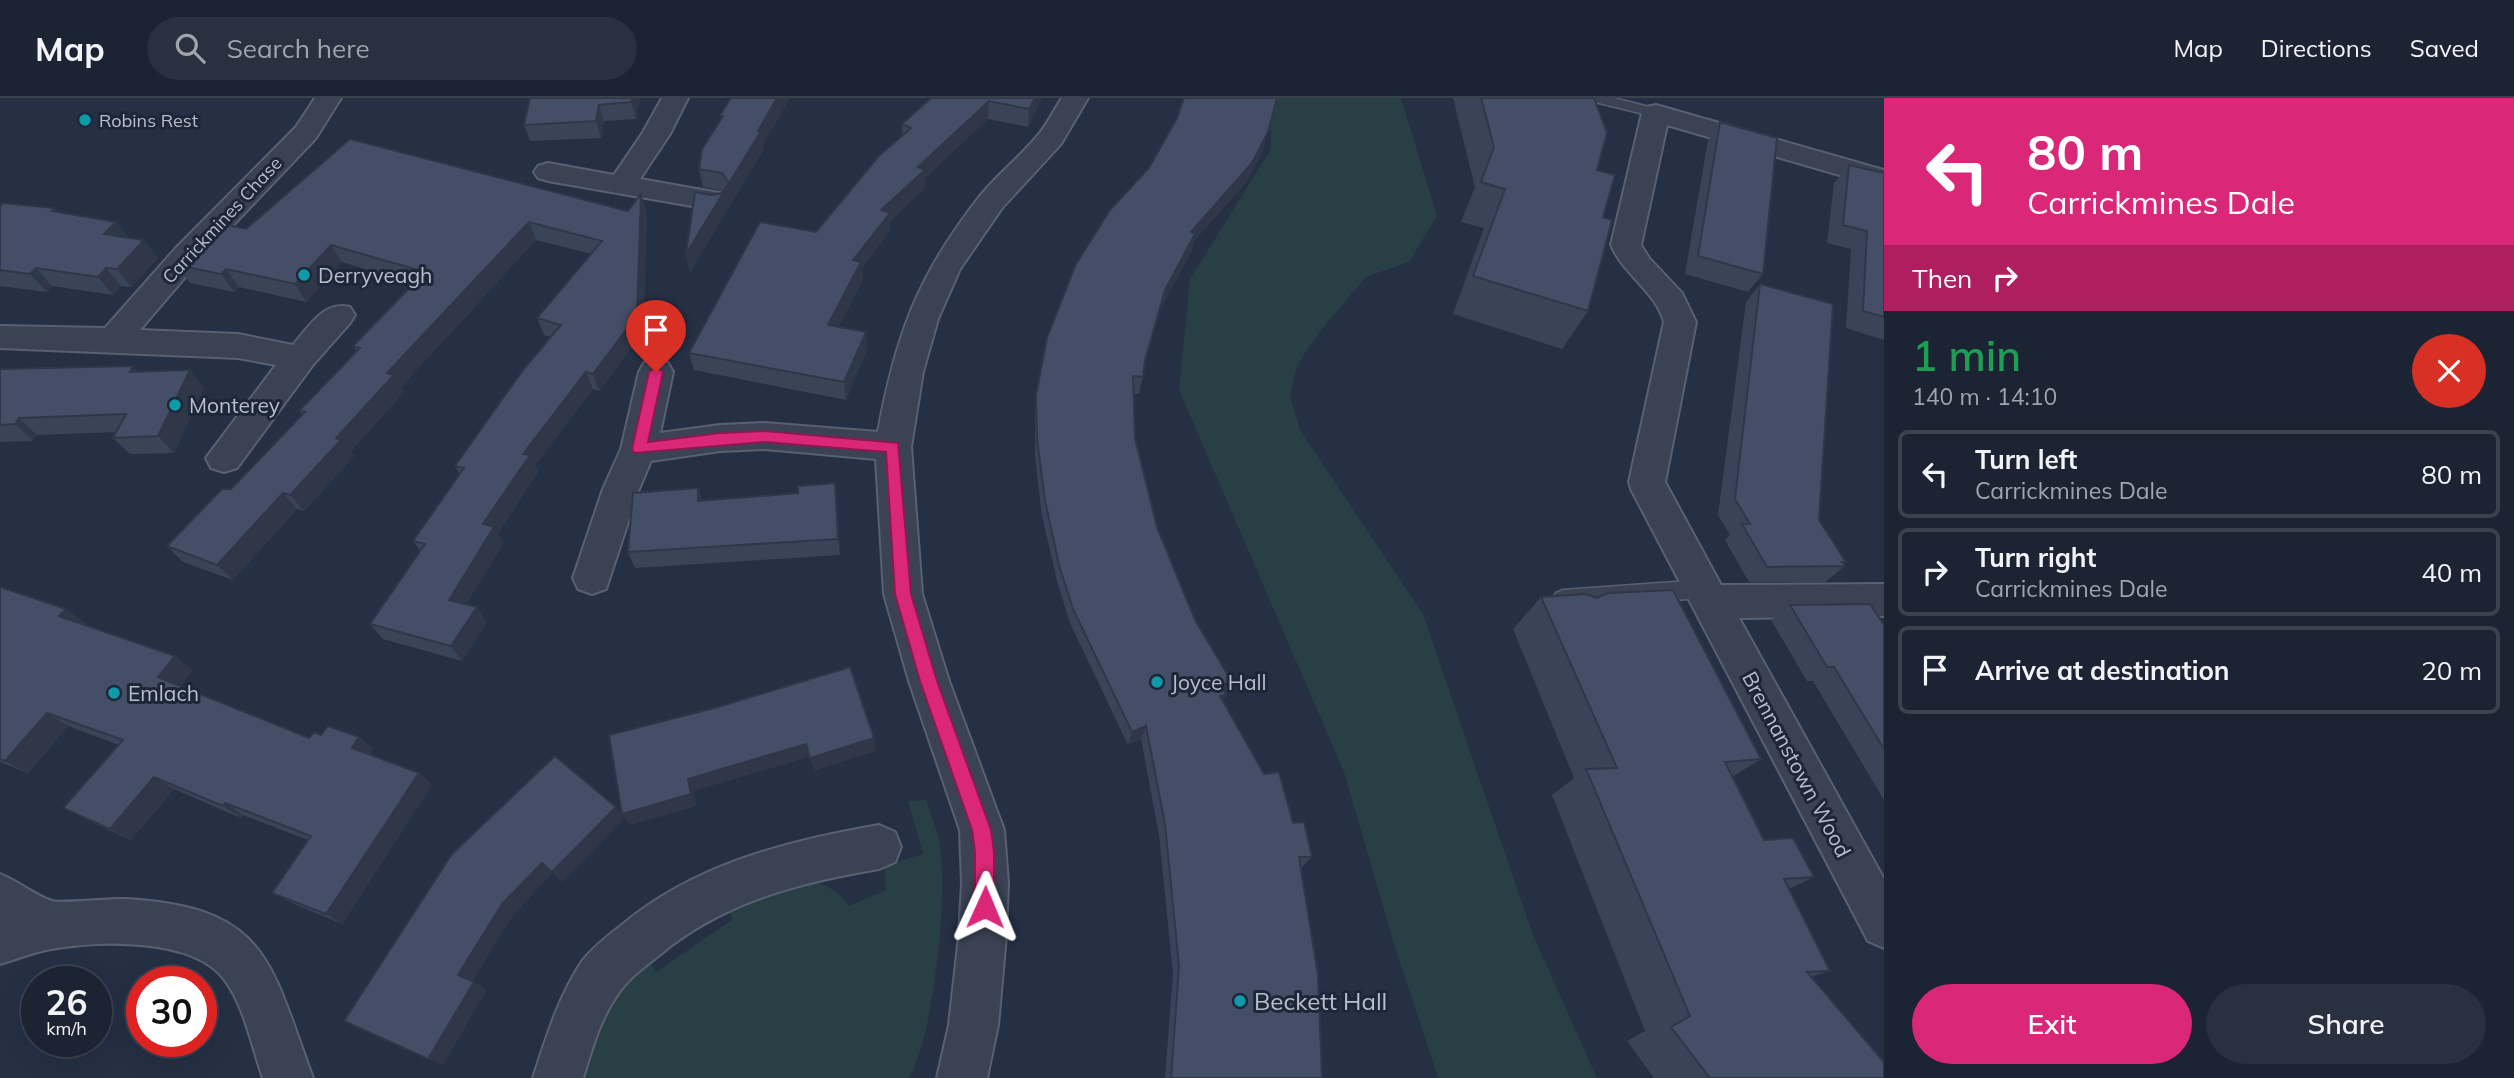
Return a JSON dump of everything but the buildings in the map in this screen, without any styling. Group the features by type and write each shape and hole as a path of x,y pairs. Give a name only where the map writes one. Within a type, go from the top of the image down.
{"street":[{"name":"Carrickmines Chase","path":"113,340 187,255 306,132 328,98"},
{"path":"621,185 656,134 675,98"},
{"path":"962,1078 975,1023 986,888 985,852 982,830 929,681 903,594 893,447 906,372 922,319 946,267 992,201 1051,138 1074,98"},
{"path":"1656,113 1884,179"},
{"name":"Brennanstown Wood","path":"1656,113 1626,245 1630,258 1671,301 1680,321 1647,482 1884,925"},
{"path":"548,172 715,201"},
{"path":"224,458 300,358 339,315"},
{"path":"0,337 238,346 300,358"},
{"path":"592,578 621,489 639,449 656,372"},
{"path":"639,449 765,436 893,447"},
{"path":"1706,595 1884,600"},
{"path":"558,1078 576,1020 600,976 673,915 717,891 792,862 879,847"},
{"path":"0,897 50,926"},
{"path":"0,942 50,926 92,921 127,922 200,933 221,944 238,958 258,989 288,1078"}],"lane":[{"path":"1595,98 1656,113"},
{"path":"1565,619 1557,604 1558,599 1706,595"}],"green space":[{"path":"1269,98 1401,98 1437,216 1409,262 1366,277 1320,331 1297,365 1290,396 1300,430 1423,614 1533,935 1597,1078 1438,1078 1394,944 1344,772 1179,390 1190,279 1271,149"},
{"path":"926,800 938,836 942,863 940,926 926,1031 909,1078 578,1078 588,1045 621,986 649,959 656,972 733,919 726,907 790,885 813,882 825,886 836,892 849,906 886,890 884,866 923,854 908,801"}],"place":[{"name":"Robins Rest","path":"85,120"},
{"name":"Derryveagh","path":"304,275"},
{"name":"Monterey","path":"175,405"},
{"name":"Joyce Hall","path":"1157,682"},
{"name":"Emlach","path":"114,693"},
{"name":"Beckett Hall","path":"1240,1001"}],"route":[{"path":"656,372 639,449 765,436 893,447 894,496 903,594 929,681 982,830 985,852 985,907"}]}
